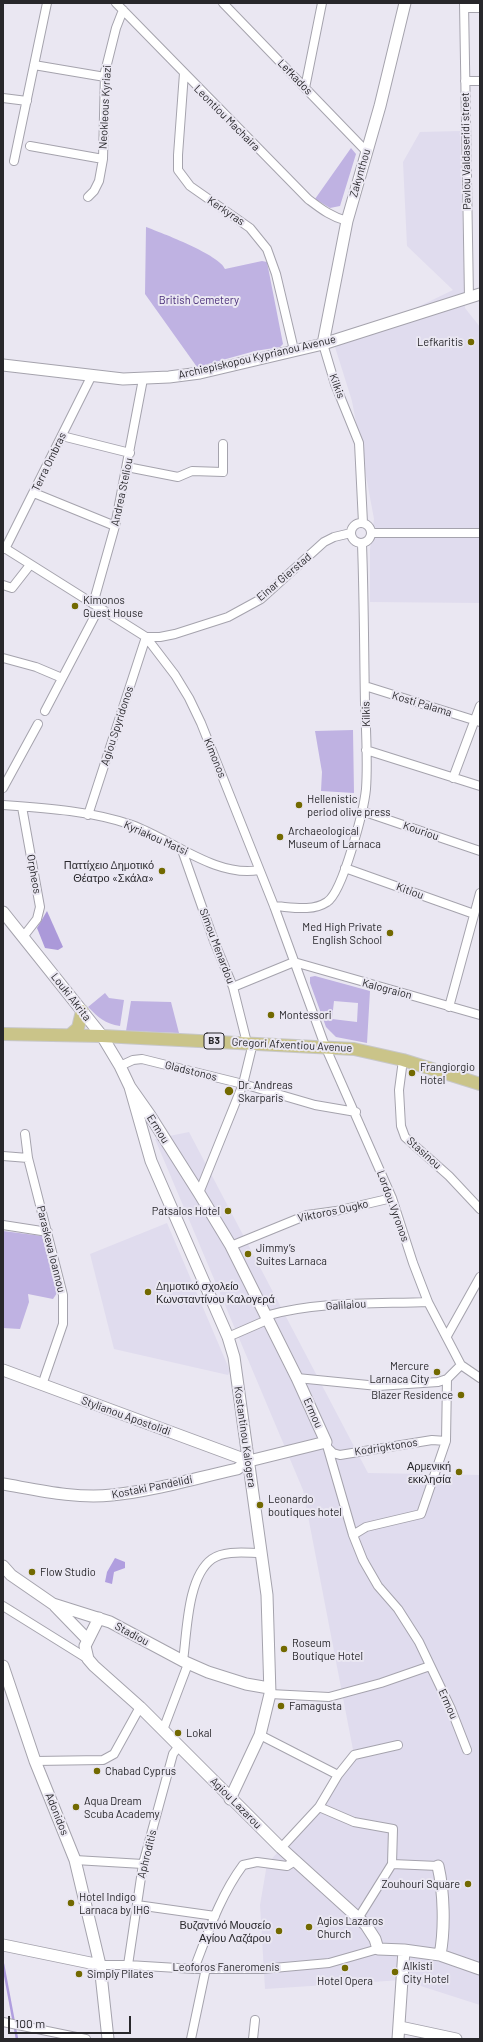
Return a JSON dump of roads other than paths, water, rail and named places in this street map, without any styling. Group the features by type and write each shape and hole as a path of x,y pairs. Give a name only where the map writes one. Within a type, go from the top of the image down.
{"main road":[{"path":"70,1036 78,1028 82,1011"},
{"name":"Gregori Afxentiou Avenue","path":"3,1034 102,1036 325,1046 354,1049 403,1060 480,1084"}],"street":[{"path":"14,161 47,3"},
{"name":"Leontiou Machaira","path":"116,3 308,199 325,212 336,218 347,220"},
{"name":"Lefkados","path":"223,3 366,151"},
{"path":"305,88 322,3"},
{"name":"Zakynthou","path":"323,344 347,220 380,106 404,3"},
{"path":"464,6 480,8"},
{"name":"Pavlou Valdaseridi street","path":"464,6 469,298"},
{"name":"Neokleous Kyriazi","path":"88,197 94,191 99,181 103,159 105,77 116,28 123,10"},
{"path":"34,65 105,77"},
{"name":"Kerkyras","path":"184,73 178,170 190,186 250,228 267,249 276,274 294,350"},
{"path":"465,81 480,81"},
{"path":"3,98 26,101"},
{"name":"Neokleous Kyriazi","path":"30,146 103,159"},
{"name":"Archiepiskopou Kyprianou Avenue","path":"3,365 143,379 200,373 323,344 480,294"},
{"name":"Kilkis","path":"323,344 335,384 359,443 362,523"},
{"name":"Terra Ombras","path":"4,548 34,493 92,375"},
{"name":"Andrea Steliou","path":"45,711 96,606 116,526 143,379"},
{"path":"62,436 130,453"},
{"path":"127,467 178,476 192,471 223,472 223,444"},
{"path":"34,493 116,526"},
{"path":"362,523 370,527 372,533 368,542 362,544 353,540 351,533 353,526 362,523"},
{"path":"372,533 480,532"},
{"name":"Einar Gierstad","path":"146,638 175,634 228,617 261,599 324,542 334,537 351,533"},
{"name":"Kilkis","path":"274,906 307,908 319,906 328,901 346,868 362,811 366,789 366,750 362,544"},
{"name":"Kimonos","path":"4,548 146,638 175,675 202,723 274,906 325,1046"},
{"path":"3,585 12,588 30,565"},
{"name":"Agiou Spyridonos","path":"88,815 146,638"},
{"path":"3,658 62,678"},
{"name":"Kosti Palama","path":"365,686 477,721"},
{"path":"453,778 477,721 480,706"},
{"path":"3,788 38,724"},
{"path":"366,750 480,786"},
{"name":"Kyriakou Matsi","path":"3,805 22,806 88,815 132,826 182,850 224,867 239,871 259,870"},
{"name":"Orpheos","path":"22,806 40,907 37,919 23,937"},
{"name":"Kouriou","path":"362,811 480,851"},
{"name":"Simou Menardou","path":"182,850 214,941 233,987 250,1043"},
{"name":"Kitiou","path":"346,868 474,914"},
{"path":"449,1007 480,893"},
{"name":"Louki Akrita","path":"3,912 102,1036 120,1066 130,1087"},
{"path":"233,987 294,962"},
{"name":"Kalograion","path":"294,962 480,1015"},
{"path":"199,1193 243,1084 250,1043"},
{"name":"Lordou Vyronos","path":"325,1046 356,1112 392,1198 413,1263 428,1302 461,1365"},
{"name":"Gladstonos","path":"120,1066 142,1058 243,1084 315,1105 356,1112"},
{"name":"Stasinou","path":"403,1060 400,1090 401,1126 405,1137 433,1161 480,1208"},
{"name":"Ermou","path":"130,1087 199,1193 230,1246 297,1378 327,1445 353,1535 363,1560 371,1575 398,1609 419,1642 451,1710 467,1750"},
{"name":"Kostantinou Kalogera","path":"130,1087 138,1120 151,1161 228,1338 234,1357 249,1460 260,1553 267,1595 269,1691 260,1735 230,1798"},
{"path":"138,1120 149,1114"},
{"name":"Paraskeva Ioannou","path":"26,1134 28,1158 63,1295 63,1324 42,1385"},
{"path":"3,1156 28,1158"},
{"name":"Viktoros Ougko","path":"230,1246 307,1215 336,1211 392,1198"},
{"path":"3,1225 48,1232"},
{"path":"446,1336 480,1277"},
{"name":"Galilaiou","path":"228,1338 282,1311 346,1304 428,1302"},
{"path":"297,1378 378,1386 438,1382 447,1379 461,1365 480,1378"},
{"name":"Stylianou Apostolidi","path":"3,1370 249,1460"},
{"path":"353,1535 366,1527 421,1514 446,1441 447,1379"},
{"name":"Kodrigktonos","path":"327,1445 333,1453 340,1455 432,1440 446,1441"},
{"path":"249,1460 327,1445"},
{"name":"Kostaki Pandelidi","path":"3,1484 56,1493 111,1495 238,1469 249,1460"},
{"path":"162,1730 185,1662 191,1601 196,1582 203,1568 212,1559 226,1554 260,1553"},
{"name":"Stadiou","path":"3,1566 11,1575 53,1604 99,1618 185,1662 230,1680 269,1691 329,1697 381,1684 430,1666"},
{"path":"53,1604 87,1638"},
{"name":"Agiou Lazarou","path":"3,1606 88,1660 140,1707 281,1848 359,1917 371,1931 378,1949"},
{"path":"88,1660 85,1646 87,1638 99,1618"},
{"name":"Adonidos","path":"3,1666 35,1761 75,1860 100,1965 108,2039"},
{"path":"35,1761 103,1760 114,1754 140,1707"},
{"path":"260,1735 338,1775"},
{"path":"281,1848 319,1807 338,1775 354,1755 398,1745"},
{"name":"Aphroditis","path":"128,1965 143,1864 173,1754 179,1746"},
{"path":"319,1807 354,1822 393,1828 392,1864 359,1917"},
{"path":"75,1860 143,1864"},
{"path":"194,1969 215,1916 231,1883 243,1865 258,1862 286,1866 295,1861"},
{"path":"392,1864 438,1866 442,1882 442,1940 440,1955"},
{"path":"136,1905 215,1916"},
{"name":"Leoforos Faneromenis","path":"3,1945 100,1965 194,1969 262,1969 329,1963 378,1949"},
{"path":"378,1949 404,1950 440,1955 480,1969"},
{"path":"398,2039 404,1950"},
{"path":"191,2039 206,1968"},
{"path":"253,2039 255,2020"},
{"path":"10,2024 86,2039"},
{"path":"400,2027 456,2039"}],"waterway":[{"path":"3,1964 17,2039"}],"place":[{"name":"Lefkaritis","path":"471,342"},
{"name":"Kimonos Guest House","path":"75,606"},
{"name":"Hellenistic period olive press","path":"299,805"},
{"name":"Archaeological Museum of Larnaca","path":"280,837"},
{"name":"Παττίχειο Δημοτικό Θέατρο «Σκάλα»","path":"162,871"},
{"name":"Med High Private English School","path":"390,933"},
{"name":"Montessori","path":"271,1015"},
{"name":"Frangiorgio Hotel","path":"412,1073"},
{"name":"Dr. Andreas Skarparis","path":"229,1091"},
{"name":"Patsalos Hotel","path":"228,1211"},
{"name":"Jimmy’s Suites Larnaca","path":"248,1254"},
{"name":"Δημοτικό σχολείο Κωνσταντίνου Καλογερά","path":"148,1292"},
{"name":"Mercure Larnaca City","path":"437,1372"},
{"name":"Blazer Residence","path":"461,1395"},
{"name":"Αρμενική εκκλησία","path":"459,1472"},
{"name":"Leonardo boutiques hotel","path":"260,1505"},
{"name":"Flow Studio","path":"32,1572"},
{"name":"Roseum Boutique Hotel","path":"284,1649"},
{"name":"Famagusta","path":"281,1706"},
{"name":"Lokal","path":"178,1733"},
{"name":"Chabad Cyprus","path":"97,1771"},
{"name":"Aqua Dream Scuba Academy","path":"76,1807"},
{"name":"Zouhouri Square","path":"468,1884"},
{"name":"Hotel Indigo Larnaca by IHG","path":"71,1903"},
{"name":"Agios Lazaros Church","path":"309,1927"},
{"name":"Βυζαντινό Μουσείο Αγίου Λαζάρου","path":"279,1931"},
{"name":"Hotel Opera","path":"345,1968"},
{"name":"Alkisti City Hotel","path":"395,1972"},
{"name":"Simply Pilates","path":"79,1974"}],"park label":[{"name":"British Cemetery","path":"199,300"}]}
